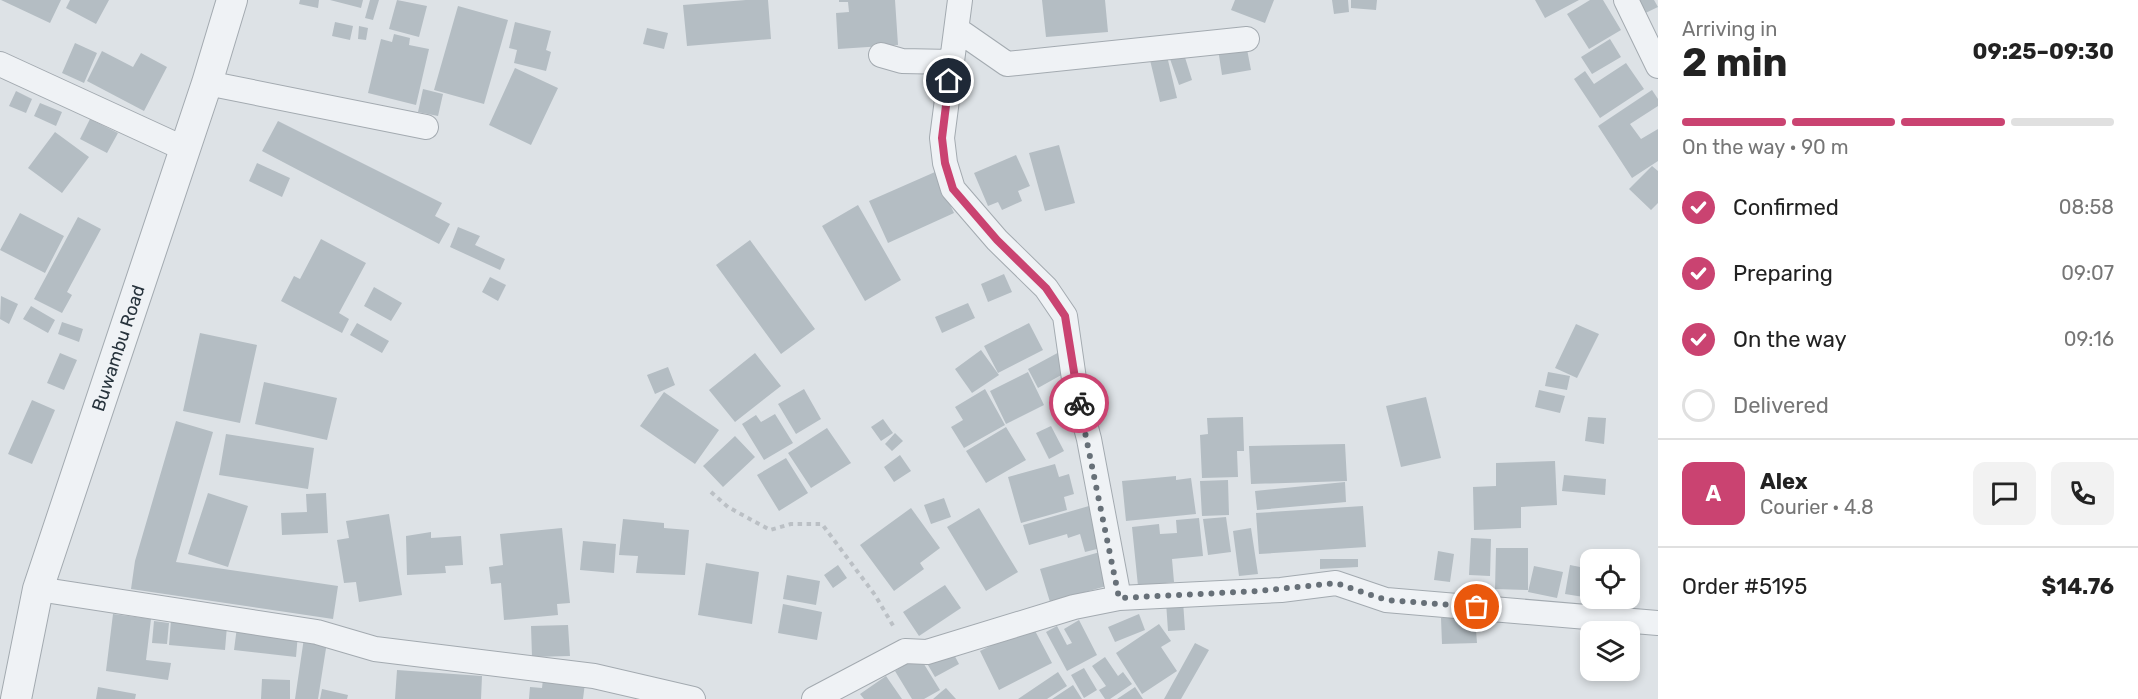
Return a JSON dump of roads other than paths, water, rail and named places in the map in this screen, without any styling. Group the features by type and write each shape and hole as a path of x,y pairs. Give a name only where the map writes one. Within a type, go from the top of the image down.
{"street":[{"name":"Buwambu Road","path":"16,699 38,589 186,149 232,0"},
{"path":"960,0 958,30 942,138 945,163 953,189 997,240 1046,288 1065,316 1075,386 1089,439 1119,598"},
{"path":"1626,0 1658,66"},
{"path":"958,30 1007,64 1247,39"},
{"path":"881,55 902,61 952,62"},
{"path":"0,64 186,149"},
{"path":"207,83 426,127"},
{"path":"814,699 905,651 927,652 1074,607 1119,598 1270,591 1336,583 1386,600 1658,623"},
{"path":"38,589 317,632 375,649 594,676 693,699"}]}
